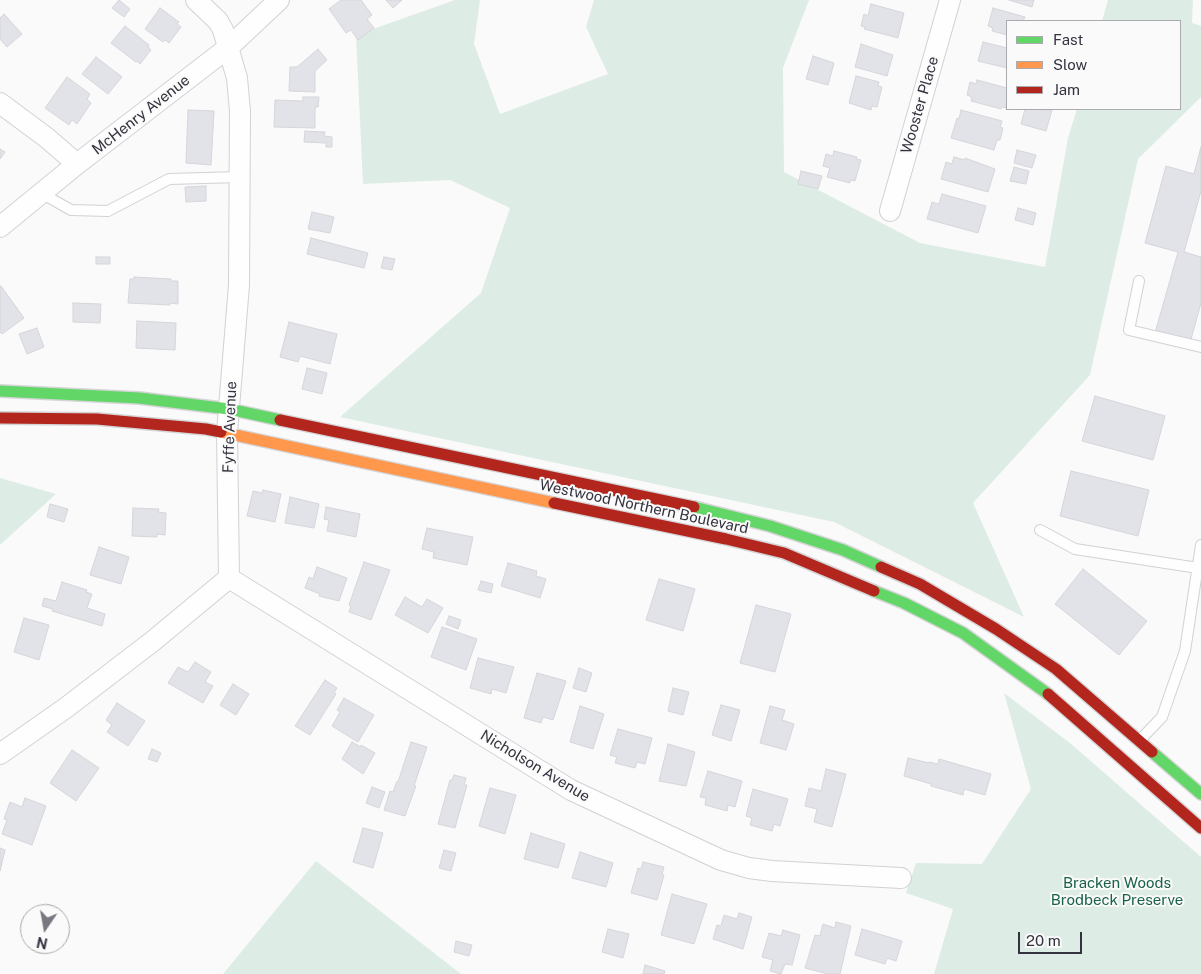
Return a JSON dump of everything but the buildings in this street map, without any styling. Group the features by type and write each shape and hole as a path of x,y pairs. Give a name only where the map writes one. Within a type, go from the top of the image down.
{"main road":[{"name":"Westwood Northern Boulevard","path":"0,391 139,398 228,409 679,504 770,526 843,550 920,584 996,629 1056,669 1131,749 1201,828"},
{"name":"Westwood Northern Boulevard","path":"0,418 97,420 206,428 784,553 904,603 962,633 1131,749 1201,794"}],"street":[{"name":"Fyffe Avenue","path":"196,0 221,26 229,46 237,78 240,111 239,285 227,432 229,578"},
{"name":"McHenry Avenue","path":"0,227 77,164 229,46 280,0"},
{"name":"Wooster Place","path":"890,211 950,0"},
{"path":"0,103 47,138 77,164"},
{"path":"0,754 67,707 153,641 229,578"},
{"name":"Nicholson Avenue","path":"229,578 571,790 721,860 749,868 772,871 901,878"}],"lane":[{"path":"41,193 72,210 108,211 170,179 240,177"},
{"path":"1139,281 1129,330 1201,348"},
{"path":"1040,530 1075,549 1198,568"},
{"path":"1131,749 1162,717 1185,651 1201,545"}],"green space":[{"path":"455,0 480,0 474,44 500,114 608,74 586,27 594,0 809,0 783,68 784,172 920,243 1045,267 1068,138 1077,110 1181,110 1181,20 1102,20 1108,0 1193,0 1192,23 1201,26 1201,97 1138,159 1090,375 973,503 1024,617 834,522 340,417 481,293 510,208 450,180 363,184 356,35"},
{"path":"0,478 56,494 0,545"},
{"name":"Bracken Woods Brodbeck Preserve","path":"1004,693 1070,743 1201,857 1201,974 934,974 953,909 906,893 916,863 982,864 1031,789"},
{"path":"316,861 461,974 223,974"}],"traffic: fast":[{"path":"0,391 139,398 229,409 280,420"},
{"path":"694,507 770,526 843,550 881,567"},
{"path":"874,591 904,603 963,633 1048,694"},
{"path":"1152,752 1201,794"}],"traffic: slow":[{"path":"221,432 554,503"}],"traffic: jam":[{"path":"0,418 97,419 221,432"},
{"path":"280,420 694,507"},
{"path":"554,503 784,553 874,591"},
{"path":"881,567 920,584 996,629 1056,669 1152,752"},
{"path":"1048,694 1201,828"}]}
